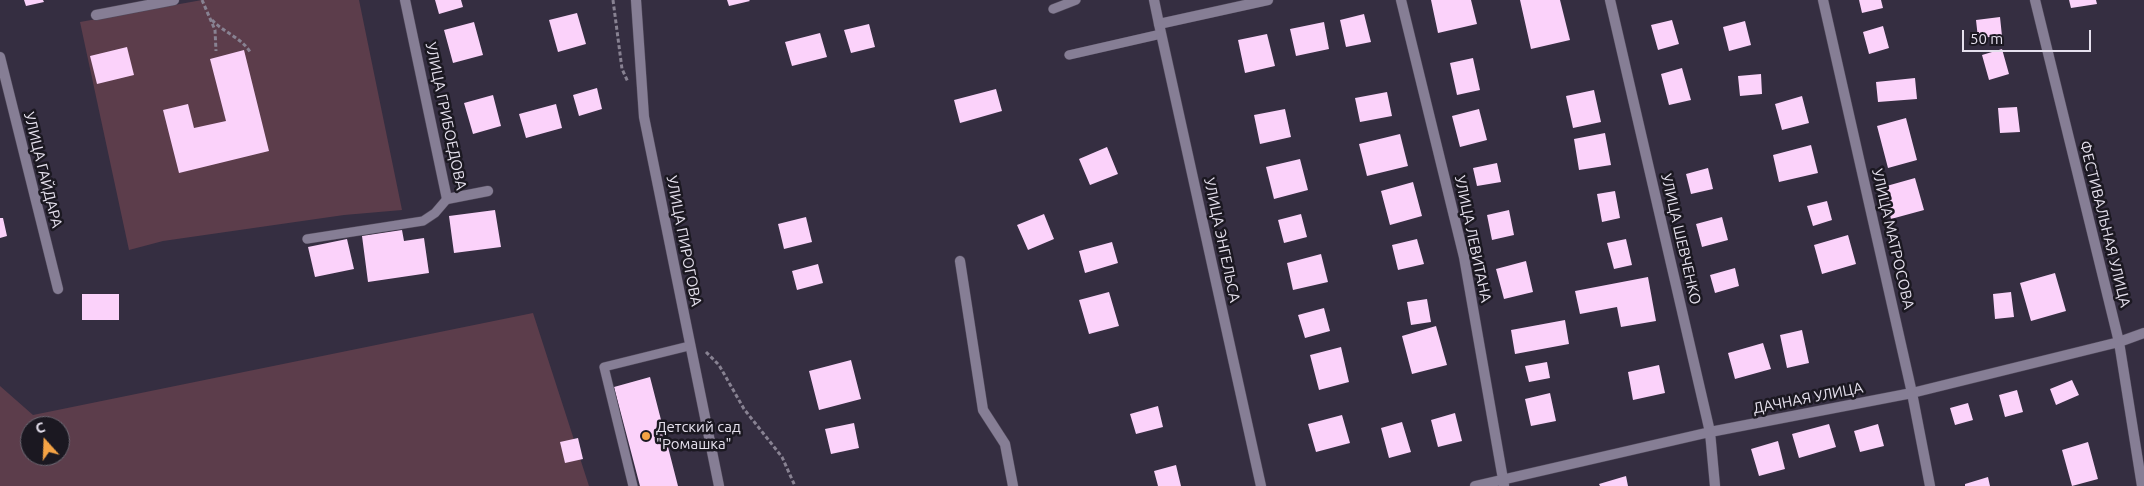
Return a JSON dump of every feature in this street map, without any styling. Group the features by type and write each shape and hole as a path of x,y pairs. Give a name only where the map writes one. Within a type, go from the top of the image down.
{"street":[{"path":"96,15 174,0"},
{"name":"УЛИЦА ГРИБОЕДОВА","path":"406,0 447,200 488,191"},
{"name":"УЛИЦА ПИРОГОВА","path":"636,0 644,117 689,346 719,486"},
{"name":"УЛИЦА ЭНГЕЛЬСА","path":"1154,0 1262,486"},
{"path":"1160,29 1268,0"},
{"name":"УЛИЦА ЛЕВИТАНА","path":"1401,0 1464,257 1504,483"},
{"name":"УЛИЦА ШЕВЧЕНКО","path":"1610,0 1710,432 1715,486"},
{"name":"УЛИЦА МАТРОСОВА","path":"1823,0 1912,393 1930,486"},
{"name":"ФЕСТИВАЛЬНАЯ УЛИЦА","path":"2035,0 2119,342 2142,486"},
{"name":"УЛИЦА ГАЙДАРА","path":"0,57 58,289"},
{"path":"960,261 983,410 1005,444 1013,486"},
{"name":"ДАЧНАЯ УЛИЦА","path":"1476,486 1504,483 1710,432 1912,393 2119,342 2144,333"}],"lane":[{"path":"1053,9 1076,0"},
{"path":"1069,54 1160,29"},
{"path":"307,239 423,221 435,213 447,200"},
{"path":"633,486 604,367 689,346"}],"path":[{"path":"202,0 214,30 216,51"},
{"path":"614,0 622,70 628,82 642,87"},
{"path":"210,18 220,29 246,46 250,52"},
{"path":"689,346 702,348 719,365 744,409 782,457 795,486"}],"shaded area":[{"path":"202,0 359,0 402,210 344,215 163,241 129,250 80,22"},
{"path":"533,313 589,486 0,486 0,386 33,415"}],"building":[{"path":"24,0 43,0 44,2 26,6"},
{"path":"435,0 461,0 463,7 439,14"},
{"path":"727,0 749,0 750,1 729,6"},
{"path":"1431,0 1471,0 1477,24 1438,33"},
{"path":"1520,0 1560,0 1570,40 1531,49"},
{"path":"1859,0 1881,0 1883,8 1862,13"},
{"path":"2069,0 2096,0 2097,4 2071,8"},
{"path":"577,13 586,44 558,52 549,20"},
{"path":"1364,14 1371,42 1346,47 1340,20"},
{"path":"2000,17 2002,36 1978,38 1976,20"},
{"path":"1672,20 1679,44 1658,50 1651,25"},
{"path":"1745,21 1751,45 1729,51 1723,27"},
{"path":"474,22 483,55 453,63 444,30"},
{"path":"1324,22 1329,49 1296,56 1290,29"},
{"path":"869,24 875,47 851,53 844,30"},
{"path":"1883,26 1889,48 1869,54 1863,32"},
{"path":"820,33 827,57 792,66 785,42"},
{"path":"1267,34 1275,66 1245,73 1238,40"},
{"path":"127,47 134,75 97,84 90,56"},
{"path":"2002,49 2009,74 1989,80 1982,55"},
{"path":"244,50 269,151 179,173 163,110 188,104 194,128 226,121 210,59"},
{"path":"1473,58 1480,90 1457,95 1450,63"},
{"path":"1682,68 1691,100 1669,105 1661,74"},
{"path":"1761,74 1762,94 1740,96 1738,76"},
{"path":"1915,78 1917,99 1878,102 1876,82"},
{"path":"597,88 602,109 579,116 573,95"},
{"path":"996,89 1002,111 960,123 954,100"},
{"path":"1594,90 1601,122 1573,128 1566,96"},
{"path":"1387,92 1392,116 1360,122 1355,98"},
{"path":"493,95 501,126 473,134 464,103"},
{"path":"1802,96 1809,123 1782,130 1775,104"},
{"path":"556,104 562,128 526,138 519,114"},
{"path":"2017,107 2020,132 2000,133 1998,108"},
{"path":"1285,109 1291,137 1260,144 1254,115"},
{"path":"1479,109 1487,140 1460,147 1452,116"},
{"path":"1906,118 1917,160 1888,168 1877,126"},
{"path":"1605,133 1611,165 1579,170 1574,139"},
{"path":"1400,134 1408,166 1367,176 1359,144"},
{"path":"1811,145 1818,173 1779,182 1773,155"},
{"path":"1107,147 1118,174 1090,185 1079,159"},
{"path":"1300,159 1308,190 1274,199 1266,167"},
{"path":"1497,163 1501,182 1477,186 1473,168"},
{"path":"1708,168 1713,189 1691,194 1686,174"},
{"path":"1915,178 1924,210 1891,219 1883,187"},
{"path":"1413,182 1422,216 1390,225 1381,191"},
{"path":"1615,191 1620,218 1602,222 1597,194"},
{"path":"1827,201 1832,220 1813,226 1807,206"},
{"path":"495,210 501,247 454,253 449,216"},
{"path":"1509,210 1514,235 1492,240 1487,215"},
{"path":"1044,214 1054,239 1028,250 1017,225"},
{"path":"1301,214 1307,237 1284,243 1278,220"},
{"path":"806,217 812,242 784,249 778,224"},
{"path":"1722,217 1728,240 1702,247 1696,224"},
{"path":"0,218 3,218 7,236 0,238"},
{"path":"402,230 404,241 424,238 429,273 368,282 362,236"},
{"path":"1848,235 1856,264 1822,274 1814,245"},
{"path":"347,239 354,269 315,277 308,247"},
{"path":"1417,239 1424,264 1398,270 1392,245"},
{"path":"1626,239 1632,265 1614,269 1607,243"},
{"path":"1112,242 1118,263 1085,273 1079,251"},
{"path":"1321,254 1328,282 1293,290 1287,263"},
{"path":"1526,261 1533,292 1504,299 1496,269"},
{"path":"818,264 823,283 797,290 792,271"},
{"path":"1735,268 1739,286 1715,293 1710,275"},
{"path":"2055,273 2066,311 2031,321 2020,283"},
{"path":"1648,277 1656,321 1621,327 1617,307 1580,314 1575,291"},
{"path":"1109,292 1119,326 1089,334 1079,300"},
{"path":"2011,292 2014,317 1995,319 1993,294"},
{"path":"82,294 119,294 119,320 82,320"},
{"path":"1427,299 1431,322 1411,325 1407,302"},
{"path":"1324,308 1330,331 1305,338 1298,315"},
{"path":"1565,320 1569,344 1515,354 1511,330"},
{"path":"1436,326 1447,365 1412,374 1402,336"},
{"path":"1802,330 1809,363 1787,368 1780,335"},
{"path":"1763,343 1771,369 1735,379 1728,353"},
{"path":"1341,347 1349,382 1319,390 1310,355"},
{"path":"851,360 861,399 819,410 809,371"},
{"path":"1547,362 1550,378 1529,382 1525,366"},
{"path":"1659,365 1665,393 1633,400 1628,372"},
{"name":"Детский сад \"Ромашка\"","path":"650,377 678,486 640,486 614,387"},
{"path":"2072,380 2079,395 2056,405 2050,389"},
{"path":"2017,390 2023,412 2005,417 1999,395"},
{"path":"1550,393 1556,421 1531,426 1525,399"},
{"path":"1968,403 1973,420 1955,425 1950,408"},
{"path":"1158,406 1163,427 1136,434 1130,414"},
{"path":"1455,413 1462,441 1438,447 1431,420"},
{"path":"1342,415 1350,443 1316,452 1308,424"},
{"path":"1402,422 1411,452 1389,458 1381,428"},
{"path":"854,423 859,448 831,454 825,429"},
{"path":"1829,424 1836,447 1799,458 1792,434"},
{"path":"1878,424 1884,446 1860,452 1854,431"},
{"path":"578,438 583,459 565,463 560,442"},
{"path":"1778,441 1785,469 1759,476 1751,449"},
{"path":"2088,442 2098,479 2072,486 2062,450"},
{"path":"1176,465 1181,486 1158,486 1154,471"},
{"path":"1626,476 1628,486 1600,486 1599,484"},
{"path":"1988,477 1990,486 1965,486 1965,484"}],"place":[{"name":"Детский сад \"Ромашка\"","path":"646,436"}]}
